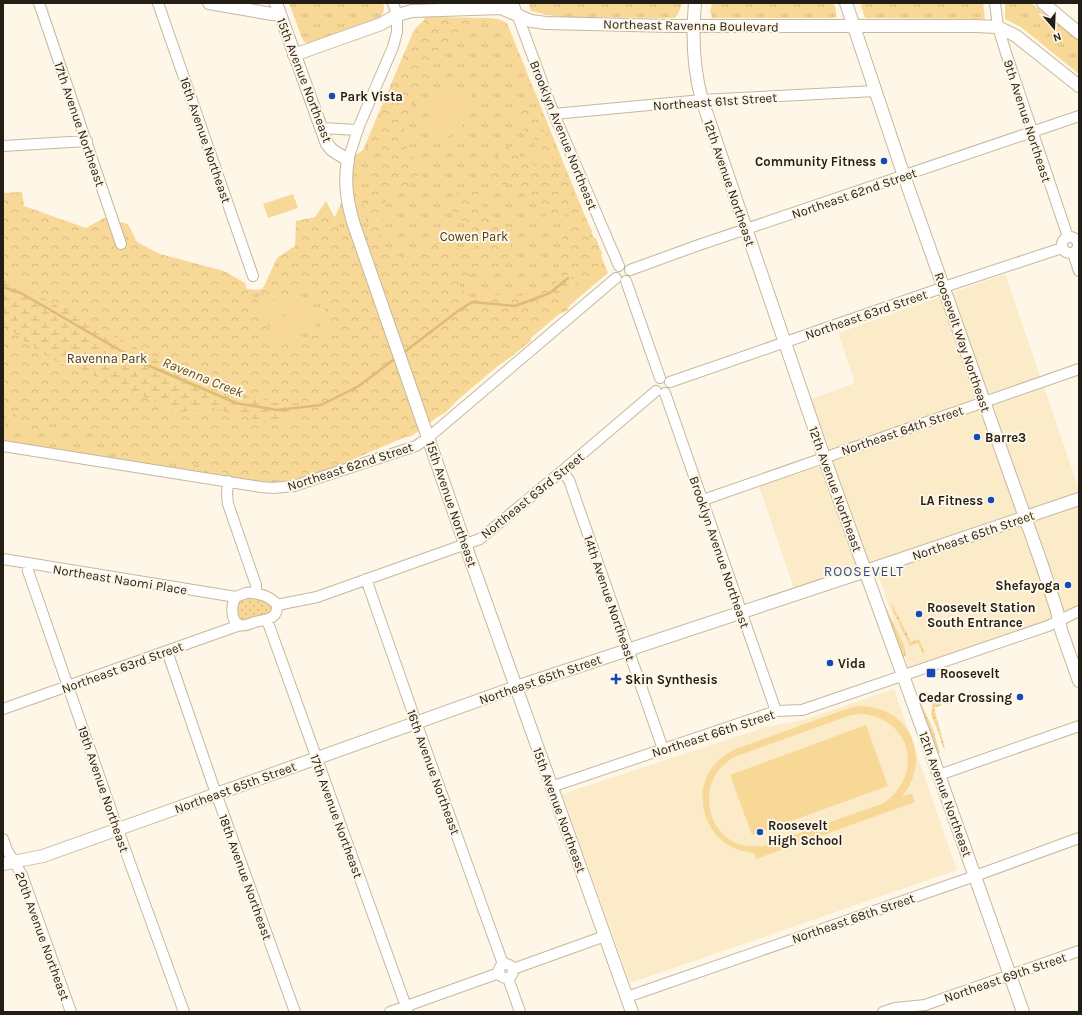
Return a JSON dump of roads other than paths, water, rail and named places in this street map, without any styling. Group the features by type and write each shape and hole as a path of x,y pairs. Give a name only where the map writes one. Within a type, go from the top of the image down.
{"main road":[{"path":"209,3 272,14 277,8"},
{"name":"Roosevelt Way Northeast","path":"846,3 904,176 1025,517 1079,681"},
{"path":"1043,3 1079,33"},
{"name":"12th Avenue Northeast","path":"695,4 693,26 694,60 702,100 824,457 1023,1012"},
{"name":"15th Avenue Northeast","path":"277,8 327,144 332,150 348,160 346,173 346,193 354,225 465,544 632,1012"},
{"name":"Northeast Ravenna Boulevard","path":"294,55 381,24 397,15 421,10 505,9 531,21 546,23 693,26 998,27 1016,36 1079,86"},
{"name":"Northeast 65th Street","path":"9,863 43,856 516,687 1079,499"}],"street":[{"name":"17th Avenue Northeast","path":"39,3 121,244"},
{"name":"16th Avenue Northeast","path":"158,3 253,276"},
{"path":"348,160 358,130 393,47 397,32 397,15 393,3"},
{"name":"Brooklyn Avenue Northeast","path":"513,3 554,114 619,266"},
{"name":"9th Avenue Northeast","path":"995,3 998,27 1068,237"},
{"name":"Northeast 61st Street","path":"554,114 702,100 875,91"},
{"name":"Northeast 62nd Street","path":"630,270 1079,116"},
{"path":"321,128 358,130"},
{"path":"3,146 87,141"},
{"path":"1068,237 1073,237 1078,242 1077,249 1073,253 1066,252 1062,248 1063,240 1068,237"},
{"name":"Northeast 63rd Street","path":"670,382 943,287 1062,248"},
{"path":"1073,253 1079,271"},
{"path":"621,279 630,276 630,270 624,265 619,266 614,271 621,279 660,378"},
{"name":"Northeast 62nd Street","path":"3,446 228,482 272,488 294,486 416,446 429,437 621,279"},
{"name":"Northeast 64th Street","path":"703,500 1079,369"},
{"path":"660,378 666,378 670,382 670,389 661,392 654,383 660,378"},
{"name":"Brooklyn Avenue Northeast","path":"661,392 703,500 776,711"},
{"name":"Northeast 63rd Street","path":"277,605 317,597 480,539 661,392"},
{"name":"14th Avenue Northeast","path":"562,471 569,480 663,749"},
{"path":"228,482 228,504 256,585 256,593"},
{"name":"Northeast Naomi Place","path":"3,559 236,597"},
{"name":"19th Avenue Northeast","path":"29,564 28,571 118,830 184,1012"},
{"name":"16th Avenue Northeast","path":"366,580 520,1012"},
{"path":"246,593 256,593 273,600 277,605 275,614 268,620 240,625 234,619 233,615 233,603 236,597 246,593"},
{"name":"Northeast 66th Street","path":"551,787 776,711 802,710 1048,626 1079,611"},
{"name":"17th Avenue Northeast","path":"268,620 316,758 407,1009"},
{"name":"Northeast 63rd Street","path":"3,709 240,625"},
{"name":"18th Avenue Northeast","path":"167,651 216,794 295,1012"},
{"path":"939,775 1079,726"},
{"name":"Northeast 68th Street","path":"627,996 975,876 1079,838"},
{"name":"20th Avenue Northeast","path":"3,839 7,850 9,863 22,875 71,1012"},
{"path":"390,1012 407,1009 506,971 605,936"},
{"name":"Northeast 69th Street","path":"883,1012 895,1008 925,1004 1079,951"}],"waterway":[{"name":"Ravenna Creek","path":"403,353 472,302 515,306 550,293 568,278"},
{"name":"Ravenna Creek","path":"3,287 21,293 140,362 236,403 277,410 321,405 359,386 397,357"}],"place":[{"name":"Park Vista","path":"332,96"},
{"name":"Community Fitness","path":"884,161"},
{"name":"Barre3","path":"977,437"},
{"name":"LA Fitness","path":"991,500"},
{"name":"Shefayoga","path":"1068,585"},
{"name":"Roosevelt Station South Entrance","path":"919,614"},
{"name":"Vida","path":"830,663"},
{"name":"Roosevelt","path":"931,673"},
{"name":"Skin Synthesis","path":"616,679"},
{"name":"Cedar Crossing","path":"1020,697"},
{"name":"Roosevelt High School","path":"760,832"}],"district":[{"name":"ROOSEVELT","path":"864,571"}],"park label":[{"name":"Cowen Park","path":"474,236"},
{"name":"Ravenna Park","path":"107,358"}]}
